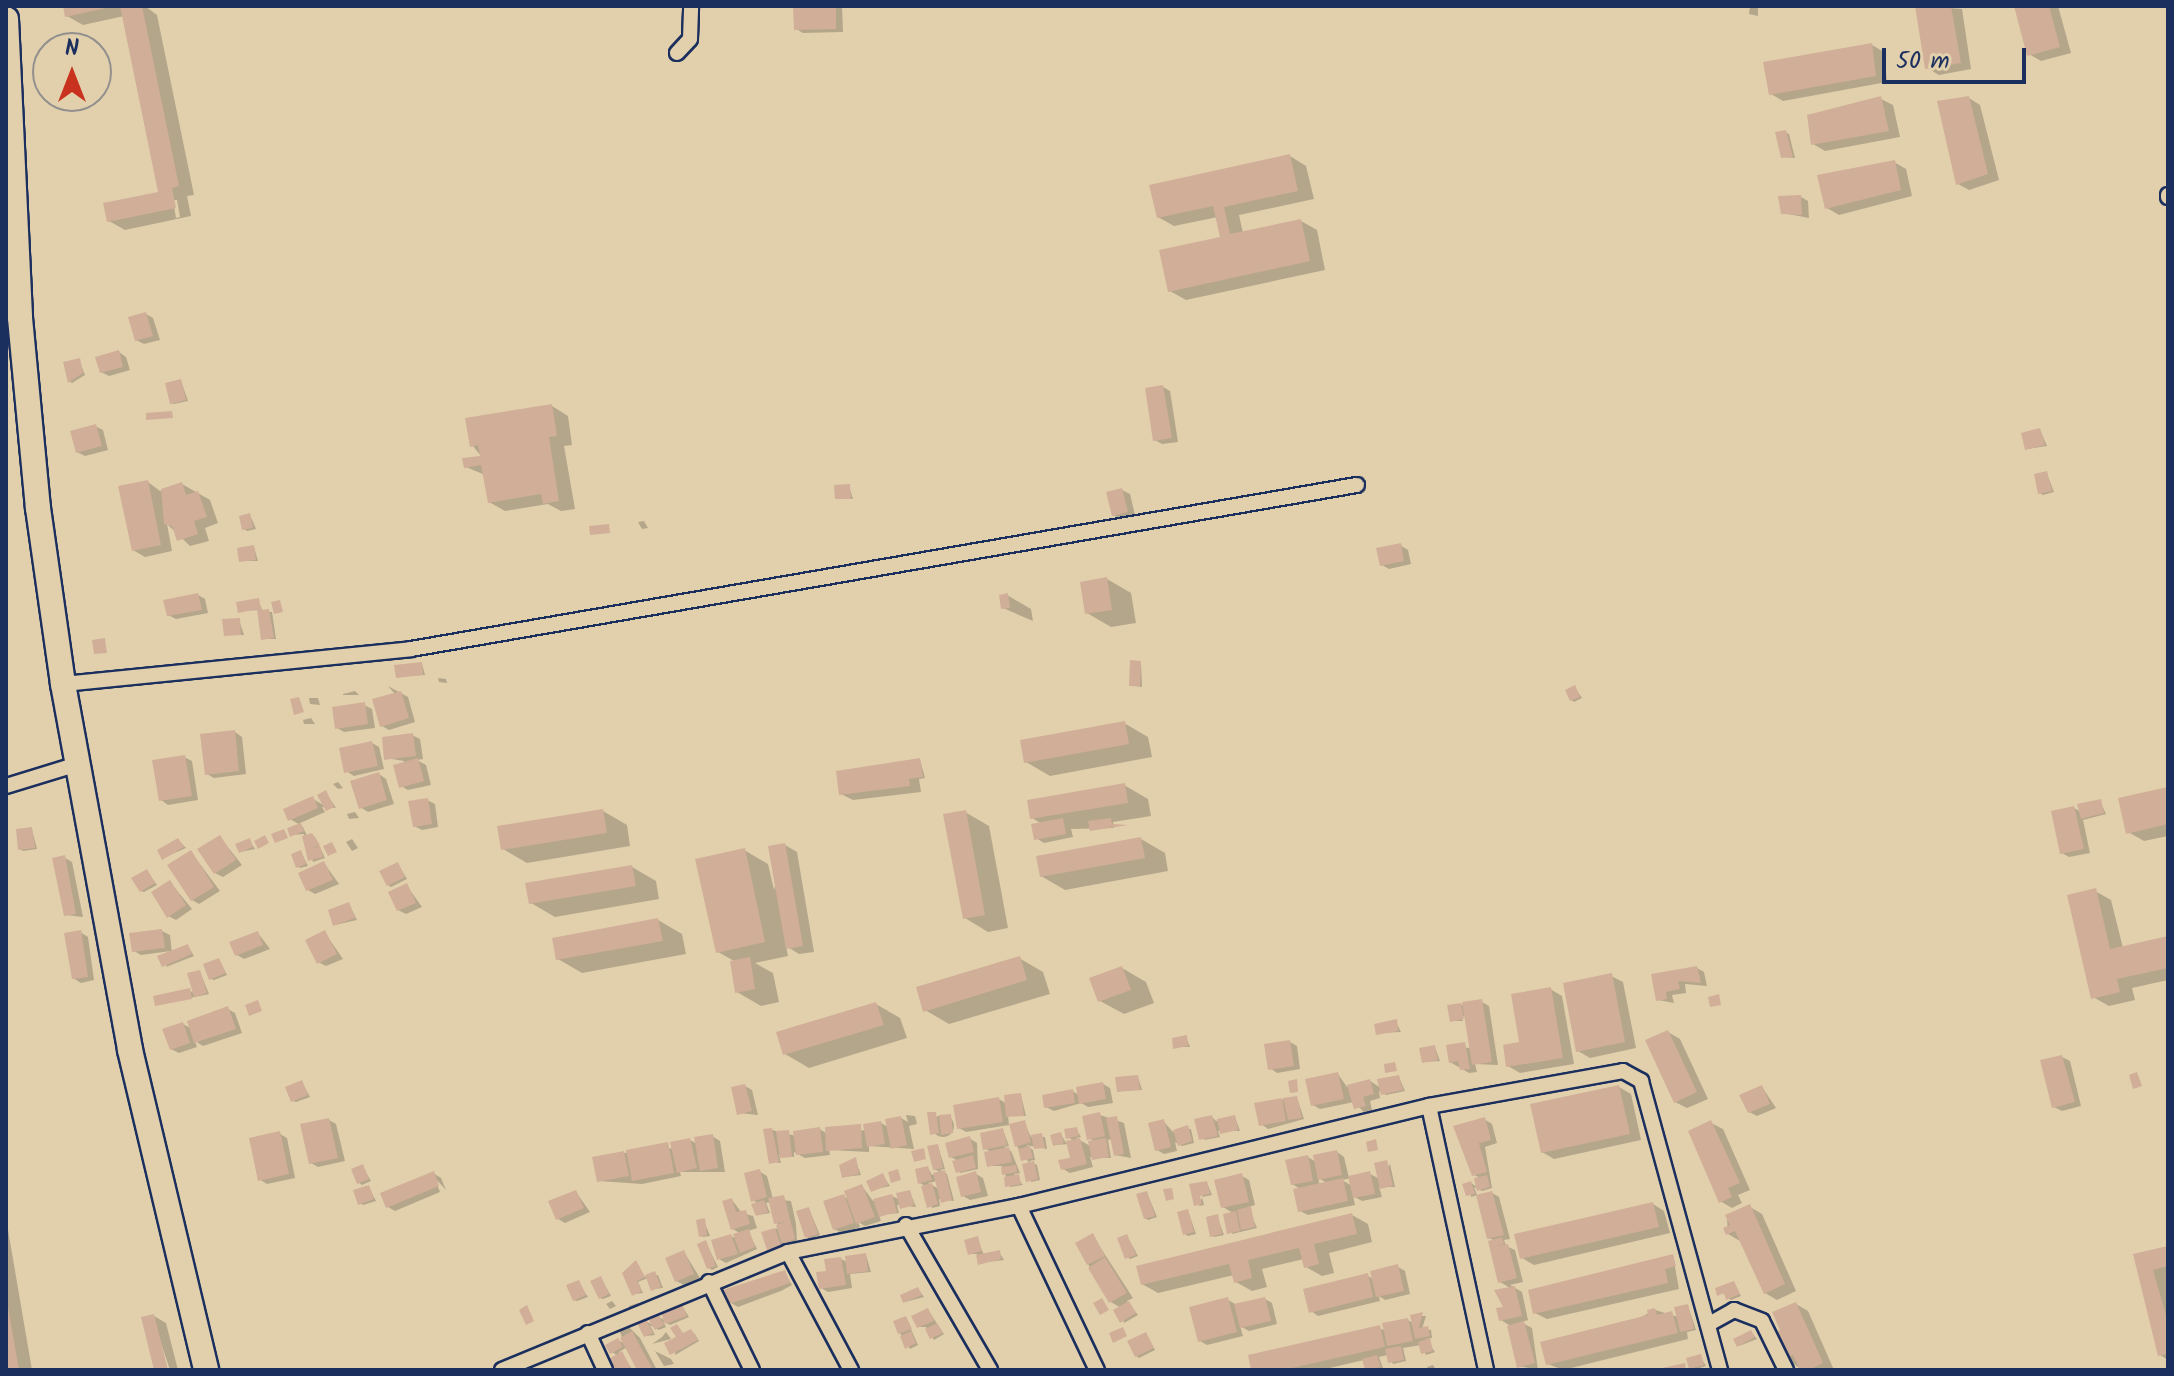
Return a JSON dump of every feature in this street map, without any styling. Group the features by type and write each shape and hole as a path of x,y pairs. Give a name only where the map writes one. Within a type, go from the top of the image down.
{"highway":[{"path":"6,19 20,318 38,508 63,684 130,1050 206,1370"}],"street":[{"path":"677,53 690,39 691,6"},
{"path":"63,684 411,649 1357,485"},
{"path":"6,786 78,764"},
{"path":"502,1370 788,1252 906,1225 1019,1206 1429,1106 1599,1072 1623,1071 1641,1081 1720,1370"},
{"path":"1429,1106 1486,1370"},
{"path":"1019,1206 1097,1370"},
{"path":"906,1225 990,1370"},
{"path":"788,1252 851,1370"},
{"path":"709,1282 752,1370"},
{"path":"1709,1324 1734,1310 1762,1321 1786,1370"},
{"path":"588,1333 605,1370"}],"building":[{"path":"63,6 111,6 111,7 65,17"},
{"path":"120,6 142,6 179,186 172,188 176,208 107,222 103,203 158,192"},
{"path":"793,6 836,6 836,29 794,30"},
{"path":"1915,6 1951,6 1961,63 1925,69"},
{"path":"2014,6 2049,6 2060,47 2027,56"},
{"path":"1872,43 1876,76 1769,95 1763,62"},
{"path":"1881,96 1889,131 1811,145 1807,115"},
{"path":"1969,96 1988,174 1956,185 1937,101"},
{"path":"1786,130 1793,157 1781,158 1775,132"},
{"path":"1290,154 1298,191 1224,207 1230,234 1301,219 1310,261 1168,292 1159,250 1220,237 1213,206 1157,218 1149,185"},
{"path":"1895,160 1901,190 1825,209 1817,175"},
{"path":"1801,195 1802,215 1781,214 1778,196"},
{"path":"146,312 153,336 135,341 128,317"},
{"path":"119,350 123,367 100,373 95,357"},
{"path":"80,358 83,373 68,383 63,362"},
{"path":"181,379 186,400 170,404 165,383"},
{"path":"1163,385 1172,438 1153,441 1145,388"},
{"path":"552,404 557,436 549,437 559,501 543,504 541,494 488,503 481,465 464,468 462,458 480,456 478,445 470,447 465,418"},
{"path":"172,411 173,418 146,420 146,413"},
{"path":"96,424 102,446 76,453 70,431"},
{"path":"2040,428 2045,445 2025,450 2021,433"},
{"path":"2047,471 2052,491 2038,494 2034,474"},
{"path":"148,480 161,545 132,551 118,486"},
{"path":"182,482 186,495 198,491 207,517 194,521 198,534 177,541 172,526 164,524 161,489"},
{"path":"850,484 851,499 835,499 834,485"},
{"path":"1122,488 1128,512 1112,516 1106,492"},
{"path":"250,513 253,528 242,530 239,516"},
{"path":"609,524 610,533 590,535 589,526"},
{"path":"1401,543 1404,561 1380,566 1376,548"},
{"path":"254,545 256,560 239,562 237,548"},
{"path":"1107,577 1112,610 1085,614 1080,582"},
{"path":"198,593 202,610 167,616 163,600"},
{"path":"1008,593 1010,608 1001,609 999,595"},
{"path":"259,598 261,610 269,609 274,638 261,640 257,609 238,613 236,602"},
{"path":"280,600 283,612 274,614 271,602"},
{"path":"240,618 241,635 224,636 222,619"},
{"path":"105,638 107,653 94,654 92,640"},
{"path":"1130,660 1141,661 1140,686 1129,686"},
{"path":"422,662 423,675 396,678 394,665"},
{"path":"1575,685 1580,697 1570,701 1565,690"},
{"path":"401,691 409,718 380,727 372,699"},
{"path":"299,697 304,712 294,715 290,699"},
{"path":"365,702 368,724 335,729 332,707"},
{"path":"1125,721 1129,744 1024,763 1020,740"},
{"path":"235,730 239,771 205,775 200,734"},
{"path":"413,733 416,756 384,760 382,737"},
{"path":"372,741 378,766 344,773 339,748"},
{"path":"185,755 192,796 159,801 152,760"},
{"path":"418,758 424,781 399,788 393,765"},
{"path":"920,758 923,777 909,779 910,786 839,795 836,771"},
{"path":"379,772 387,800 359,809 350,781"},
{"path":"1125,783 1128,803 1030,819 1027,800"},
{"path":"2168,787 2168,824 2126,834 2118,798"},
{"path":"326,790 334,807 326,811 317,795"},
{"path":"313,796 318,808 288,821 283,809"},
{"path":"428,798 432,824 413,827 408,801"},
{"path":"2101,799 2104,813 2081,819 2077,804"},
{"path":"2074,806 2084,849 2060,854 2051,811"},
{"path":"603,809 607,833 501,850 497,826"},
{"path":"966,810 985,915 963,919 943,814"},
{"path":"1063,818 1066,834 1034,840 1031,824"},
{"path":"1111,818 1112,824 1128,825 1090,831 1088,821"},
{"path":"301,823 304,831 290,837 287,828"},
{"path":"32,827 35,848 18,850 16,829"},
{"path":"284,829 288,838 275,843 271,834"},
{"path":"312,833 320,845 311,849 320,846 323,857 308,861 302,836"},
{"path":"220,835 236,860 214,874 197,849"},
{"path":"265,835 269,843 258,849 254,841"},
{"path":"1141,837 1145,858 1040,877 1036,856"},
{"path":"178,838 184,847 162,860 157,850"},
{"path":"250,838 253,847 239,853 235,844"},
{"path":"332,842 337,852 328,856 323,846"},
{"path":"785,843 803,946 786,949 768,846"},
{"path":"745,848 765,942 716,953 695,859"},
{"path":"191,850 214,887 191,901 167,865"},
{"path":"301,850 306,864 296,868 291,854"},
{"path":"65,855 76,914 64,916 52,858"},
{"path":"324,861 333,880 306,891 298,873"},
{"path":"398,862 405,877 387,886 379,871"},
{"path":"632,865 636,886 529,904 525,883"},
{"path":"147,869 155,883 140,892 131,878"},
{"path":"170,880 186,905 167,918 151,892"},
{"path":"407,883 416,903 397,911 388,892"},
{"path":"2096,888 2110,949 2168,936 2168,968 2117,979 2120,992 2091,999 2067,895"},
{"path":"349,902 355,918 333,926 328,910"},
{"path":"658,918 663,941 556,960 552,938"},
{"path":"162,929 165,948 132,952 129,933"},
{"path":"81,930 88,977 72,979 64,933"},
{"path":"325,930 337,954 317,964 305,940"},
{"path":"258,931 263,945 235,956 229,942"},
{"path":"188,944 192,954 162,967 157,956"},
{"path":"1020,956 1027,980 923,1012 916,987"},
{"path":"750,957 755,989 735,993 730,961"},
{"path":"219,958 226,973 209,980 203,964"},
{"path":"1122,966 1131,990 1098,1002 1089,978"},
{"path":"1697,966 1701,983 1678,981 1680,989 1666,992 1667,999 1656,1001 1651,974"},
{"path":"200,970 207,993 194,997 187,973"},
{"path":"1612,973 1625,1042 1576,1052 1563,983"},
{"path":"1551,987 1563,1058 1506,1067 1503,1045 1519,1042 1511,994"},
{"path":"190,988 192,999 155,1006 153,996"},
{"path":"1719,994 1721,1005 1710,1007 1708,997"},
{"path":"1482,999 1492,1062 1472,1065 1462,1002"},
{"path":"258,1000 262,1011 249,1016 245,1005"},
{"path":"876,1002 884,1025 783,1055 776,1032"},
{"path":"1461,1003 1464,1019 1450,1022 1447,1005"},
{"path":"228,1006 236,1029 194,1043 187,1021"},
{"path":"1397,1019 1398,1031 1376,1035 1374,1024"},
{"path":"183,1022 190,1043 170,1050 162,1029"},
{"path":"1668,1030 1697,1092 1674,1103 1645,1040"},
{"path":"1187,1035 1188,1046 1173,1049 1172,1038"},
{"path":"1290,1040 1294,1066 1268,1070 1264,1044"},
{"path":"1465,1042 1470,1069 1460,1070 1458,1061 1449,1063 1446,1045"},
{"path":"1435,1045 1438,1060 1422,1063 1419,1048"},
{"path":"2062,1055 2075,1102 2052,1108 2040,1060"},
{"path":"1395,1062 1397,1071 1385,1073 1384,1064"},
{"path":"1338,1072 1344,1099 1311,1106 1305,1079"},
{"path":"2137,1072 2142,1086 2133,1089 2129,1075"},
{"path":"1138,1075 1140,1090 1117,1092 1115,1077"},
{"path":"1399,1075 1403,1090 1381,1095 1377,1079"},
{"path":"1297,1079 1298,1092 1290,1093 1288,1081"},
{"path":"1370,1079 1374,1094 1363,1097 1366,1106 1354,1109 1347,1085"},
{"path":"302,1080 308,1095 291,1102 285,1087"},
{"path":"1103,1082 1106,1099 1079,1104 1076,1087"},
{"path":"745,1084 752,1111 737,1115 731,1087"},
{"path":"1619,1085 1630,1134 1541,1153 1530,1104"},
{"path":"1762,1085 1770,1104 1748,1113 1739,1095"},
{"path":"1073,1089 1075,1103 1044,1108 1042,1095"},
{"path":"1021,1093 1024,1116 1006,1117 1004,1095"},
{"path":"1297,1096 1302,1118 1288,1120 1283,1098"},
{"path":"999,1097 1003,1122 957,1129 953,1105"},
{"path":"1282,1098 1286,1121 1259,1126 1254,1103"},
{"path":"927,1112 936,1112 939,1133 930,1135"},
{"path":"1100,1112 1105,1136 1087,1140 1082,1116"},
{"path":"951,1114 953,1133 941,1135 939,1115"},
{"path":"1212,1115 1218,1136 1199,1140 1194,1119"},
{"path":"1235,1115 1238,1130 1220,1134 1217,1119"},
{"path":"901,1116 907,1145 891,1149 885,1119"},
{"path":"1117,1116 1124,1154 1114,1156 1106,1118"},
{"path":"1485,1117 1491,1140 1479,1143 1487,1172 1472,1176 1453,1126"},
{"path":"329,1118 338,1158 309,1164 300,1124"},
{"path":"1164,1119 1171,1147 1155,1151 1148,1123"},
{"path":"1025,1120 1031,1142 1015,1147 1009,1124"},
{"path":"1711,1120 1740,1183 1728,1188 1732,1197 1719,1203 1688,1131"},
{"path":"881,1121 885,1144 867,1147 863,1124"},
{"path":"861,1124 862,1148 826,1151 825,1127"},
{"path":"1188,1125 1192,1141 1178,1146 1173,1130"},
{"path":"820,1127 823,1152 796,1155 793,1131"},
{"path":"1077,1127 1079,1136 1066,1139 1064,1129"},
{"path":"772,1128 779,1162 769,1164 763,1129"},
{"path":"1003,1128 1007,1145 983,1150 980,1133"},
{"path":"789,1130 792,1157 780,1158 776,1131"},
{"path":"280,1131 289,1174 258,1181 249,1138"},
{"path":"1061,1132 1064,1143 1053,1146 1050,1135"},
{"path":"1042,1133 1045,1148 1034,1149 1031,1135"},
{"path":"713,1134 718,1168 700,1171 694,1137"},
{"path":"970,1136 974,1152 949,1158 945,1143"},
{"path":"690,1138 697,1168 677,1173 670,1142"},
{"path":"1080,1138 1087,1164 1061,1170 1058,1160 1070,1158 1066,1141"},
{"path":"1106,1138 1109,1157 1092,1160 1088,1141"},
{"path":"1376,1139 1378,1150 1368,1152 1366,1142"},
{"path":"668,1142 674,1173 632,1181 626,1150"},
{"path":"938,1144 943,1168 933,1170 927,1146"},
{"path":"1030,1146 1033,1158 1021,1161 1018,1149"},
{"path":"1009,1147 1012,1162 987,1167 984,1152"},
{"path":"924,1148 926,1159 914,1162 911,1151"},
{"path":"1337,1150 1342,1175 1318,1180 1313,1155"},
{"path":"624,1151 629,1176 597,1182 592,1157"},
{"path":"973,1155 976,1168 956,1173 952,1161"},
{"path":"1308,1155 1313,1181 1291,1185 1285,1160"},
{"path":"856,1157 859,1174 842,1178 839,1165"},
{"path":"1387,1160 1393,1186 1380,1189 1374,1163"},
{"path":"1034,1161 1038,1179 1026,1182 1022,1164"},
{"path":"363,1164 369,1179 357,1184 351,1169"},
{"path":"1016,1165 1017,1172 1002,1175 1001,1167"},
{"path":"928,1166 932,1180 918,1184 915,1169"},
{"path":"760,1169 767,1197 751,1202 744,1173"},
{"path":"898,1169 901,1180 891,1183 888,1172"},
{"path":"945,1170 952,1200 941,1203 933,1173"},
{"path":"434,1171 439,1186 386,1208 380,1193"},
{"path":"976,1171 981,1192 961,1197 956,1177"},
{"path":"1370,1171 1375,1194 1353,1198 1348,1176"},
{"path":"883,1173 888,1185 871,1192 866,1181"},
{"path":"1242,1173 1249,1202 1221,1208 1214,1180"},
{"path":"1019,1174 1021,1184 1005,1187 1004,1177"},
{"path":"1487,1175 1490,1187 1477,1191 1474,1178"},
{"path":"1343,1178 1348,1201 1298,1212 1293,1189"},
{"path":"1207,1181 1210,1194 1200,1196 1202,1204 1194,1206 1189,1184"},
{"path":"1471,1181 1475,1194 1466,1196 1462,1184"},
{"path":"932,1183 938,1204 927,1208 921,1186"},
{"path":"862,1184 875,1217 856,1224 844,1191"},
{"path":"369,1185 374,1199 358,1205 353,1190"},
{"path":"1172,1188 1174,1199 1166,1201 1163,1189"},
{"path":"576,1190 584,1208 556,1220 548,1201"},
{"path":"910,1190 914,1205 900,1209 896,1193"},
{"path":"1147,1191 1155,1216 1144,1219 1136,1194"},
{"path":"1492,1191 1504,1235 1487,1239 1476,1195"},
{"path":"844,1194 854,1223 833,1230 823,1201"},
{"path":"892,1194 897,1212 879,1217 873,1199"},
{"path":"784,1195 795,1239 782,1244 776,1225 786,1221 774,1224 768,1198"},
{"path":"732,1198 736,1212 746,1210 750,1224 731,1230 722,1201"},
{"path":"764,1200 768,1212 756,1216 751,1204"},
{"path":"1653,1202 1659,1227 1520,1259 1514,1234"},
{"path":"1750,1204 1785,1284 1764,1294 1735,1231 1726,1235 1723,1228 1730,1225 1725,1215"},
{"path":"1251,1206 1255,1227 1241,1230 1237,1210"},
{"path":"809,1207 818,1234 805,1238 796,1211"},
{"path":"1188,1209 1194,1232 1183,1235 1177,1212"},
{"path":"1236,1211 1240,1231 1227,1234 1223,1214"},
{"path":"1352,1213 1357,1234 1314,1244 1319,1264 1304,1268 1299,1248 1248,1260 1252,1278 1234,1283 1229,1264 1141,1285 1136,1266"},
{"path":"1218,1214 1222,1234 1210,1237 1206,1217"},
{"path":"705,1218 707,1235 699,1237 696,1220"},
{"path":"775,1228 781,1246 767,1250 761,1232"},
{"path":"749,1229 755,1247 740,1253 733,1234"},
{"path":"1093,1233 1105,1256 1087,1265 1075,1243"},
{"path":"731,1234 738,1254 717,1260 711,1240"},
{"path":"1127,1234 1136,1255 1125,1259 1117,1238"},
{"path":"978,1236 982,1251 968,1255 964,1240"},
{"path":"1502,1237 1504,1244 1493,1247 1508,1244 1517,1278 1498,1283 1488,1241"},
{"path":"706,1240 716,1266 707,1269 697,1244"},
{"path":"2168,1246 2168,1266 2153,1270 2168,1322 2168,1354 2158,1356 2133,1254"},
{"path":"684,1250 694,1274 675,1282 665,1258"},
{"path":"1000,1250 1001,1259 978,1265 976,1255"},
{"path":"866,1253 868,1271 847,1274 845,1256"},
{"path":"1673,1254 1676,1266 1665,1269 1668,1283 1533,1314 1528,1290"},
{"path":"841,1257 846,1285 819,1289 816,1272 826,1271 824,1259"},
{"path":"1105,1257 1127,1293 1109,1303 1088,1268"},
{"path":"636,1260 645,1277 637,1281 642,1291 632,1296 622,1273"},
{"path":"1398,1264 1404,1291 1376,1297 1370,1271"},
{"path":"785,1270 790,1283 729,1304 723,1290"},
{"path":"655,1271 661,1287 651,1291 645,1275"},
{"path":"1368,1273 1373,1297 1309,1313 1303,1289"},
{"path":"601,1276 609,1294 599,1299 590,1281"},
{"path":"579,1280 586,1295 573,1301 566,1285"},
{"path":"1734,1281 1740,1294 1726,1300 1724,1293 1717,1296 1715,1288"},
{"path":"1515,1286 1522,1316 1499,1321 1496,1308 1503,1307 1494,1290"},
{"path":"918,1287 922,1295 903,1303 900,1295"},
{"path":"1228,1297 1237,1332 1198,1342 1189,1307"},
{"path":"1265,1297 1271,1321 1240,1328 1234,1304"},
{"path":"1102,1298 1109,1310 1100,1315 1093,1303"},
{"path":"1129,1301 1136,1313 1120,1323 1113,1310"},
{"path":"1796,1302 1823,1363 1809,1370 1800,1370 1793,1355 1784,1359 1772,1333 1780,1330 1772,1312"},
{"path":"682,1304 687,1316 665,1324 661,1312"},
{"path":"1688,1304 1694,1329 1680,1332 1674,1307"},
{"path":"527,1305 534,1321 526,1325 519,1310"},
{"path":"8,1307 19,1370 6,1370"},
{"path":"928,1308 934,1321 917,1328 911,1316"},
{"path":"1655,1308 1657,1315 1672,1311 1678,1333 1546,1365 1540,1342 1648,1315 1647,1310"},
{"path":"1423,1312 1419,1328 1428,1326 1430,1336 1415,1339 1410,1315"},
{"path":"154,1314 168,1370 154,1370 141,1317"},
{"path":"659,1315 664,1325 655,1330 649,1320"},
{"path":"906,1316 912,1329 898,1334 893,1321"},
{"path":"1408,1318 1413,1341 1387,1346 1382,1323"},
{"path":"646,1319 653,1333 644,1337 637,1323"},
{"path":"1524,1321 1535,1363 1517,1368 1507,1326"},
{"path":"937,1323 943,1333 930,1339 925,1329"},
{"path":"677,1324 683,1333 691,1329 698,1340 670,1355 664,1343 676,1337 670,1328"},
{"path":"1380,1325 1385,1347 1283,1370 1251,1370 1248,1355"},
{"path":"1123,1327 1127,1336 1113,1343 1109,1333"},
{"path":"1751,1330 1755,1337 1737,1347 1733,1339"},
{"path":"632,1331 653,1370 637,1370 620,1338"},
{"path":"911,1331 916,1343 905,1349 900,1336"},
{"path":"1146,1332 1154,1348 1135,1357 1127,1341"},
{"path":"618,1338 623,1347 610,1354 605,1345"},
{"path":"1430,1338 1433,1351 1421,1354 1418,1342"},
{"path":"1401,1346 1404,1360 1388,1363 1385,1349"},
{"path":"622,1351 632,1370 615,1370 609,1359"},
{"path":"1701,1354 1704,1365 1689,1369 1686,1358"},
{"path":"1377,1355 1381,1367 1365,1370 1362,1359"},
{"path":"1685,1363 1686,1370 1658,1370 1658,1369"}]}
